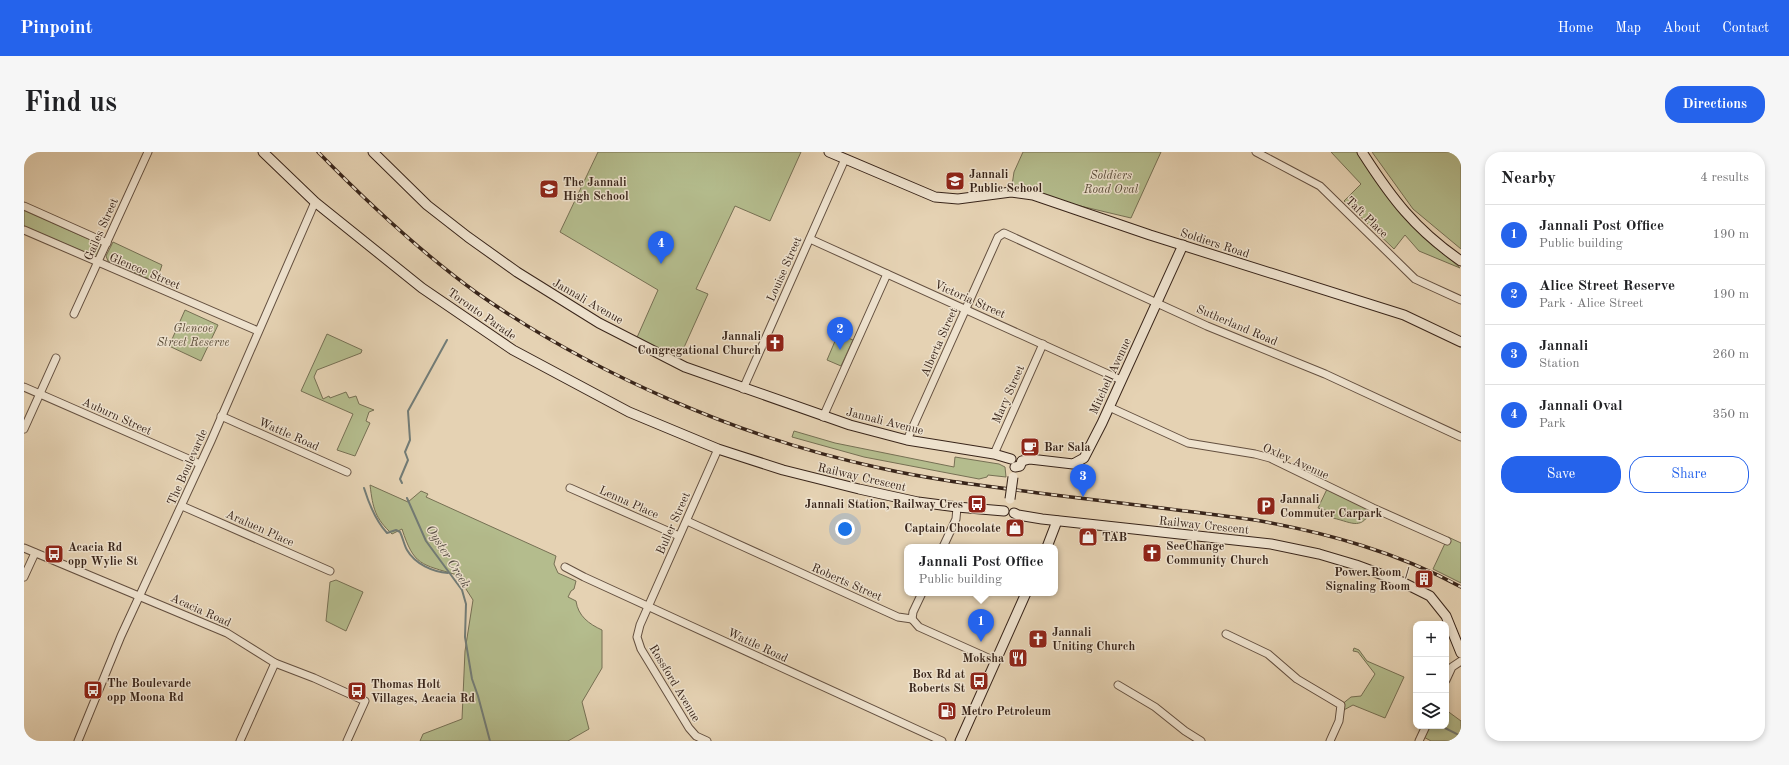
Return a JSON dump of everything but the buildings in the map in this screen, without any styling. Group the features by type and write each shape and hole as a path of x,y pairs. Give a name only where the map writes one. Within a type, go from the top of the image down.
{"street":[{"name":"Gailes Street","path":"74,314 148,152"},
{"name":"Toronto Parade","path":"263,152 315,202 422,288 513,350 623,409 718,449"},
{"name":"Jannali Avenue","path":"373,152 428,205 468,238 517,272 599,323 685,367 823,417 907,440 994,454 1013,463"},
{"path":"830,152 845,159"},
{"name":"Taft Place","path":"1256,152 1320,186 1415,279 1461,300"},
{"path":"1362,152 1402,210 1436,243 1461,261"},
{"name":"Louise Street","path":"743,389 845,159"},
{"name":"Soldiers Road","path":"845,159 936,197 958,199 1012,192 1033,195 1183,245 1404,315 1460,339"},
{"name":"The Boulevarde","path":"80,740 107,667 182,506 315,202"},
{"name":"Glencoe Street","path":"24,206 107,243"},
{"name":"Glencoe Street","path":"24,230 258,331"},
{"name":"Sutherland Road","path":"1004,233 1156,303 1250,344 1325,374 1461,437"},
{"name":"Alberta Street","path":"907,440 998,237 1004,233"},
{"name":"Victoria Street","path":"810,239 1122,380"},
{"name":"Mitchell Avenue","path":"1013,463 1017,456 1022,461 1030,459 1070,464 1079,462 1088,452 1183,245"},
{"path":"823,417 887,274"},
{"name":"Mary Street","path":"994,454 1043,344"},
{"path":"24,429 56,358"},
{"name":"Auburn Street","path":"24,387 200,464"},
{"name":"Oxley Avenue","path":"1109,407 1188,442 1270,458 1373,508 1447,541"},
{"name":"Wattle Road","path":"221,416 347,472"},
{"name":"Railway Crescent","path":"718,449 764,464 859,489 918,502 957,508 1009,507 1018,515 1057,521 1249,541 1319,554 1372,570 1420,590 1434,600 1446,616 1461,653"},
{"name":"Buller Street","path":"648,607 718,449"},
{"path":"1009,507 1013,477 1013,463"},
{"name":"Lenna Place","path":"570,488 679,536"},
{"name":"Araluen Place","path":"182,506 330,571"},
{"path":"944,544 956,519 957,508"},
{"name":"Roberts Street","path":"687,521 898,617 912,619 919,627 995,662"},
{"path":"1048,544 1057,521"},
{"name":"Acacia Road","path":"24,548 108,585 140,596 232,636 275,663 314,678 365,701 347,741"},
{"path":"24,577 35,553"},
{"name":"Wattle Road","path":"565,566 648,607 942,741"},
{"path":"912,619 913,612 921,596"},
{"path":"960,741 1025,596"},
{"name":"Rossford Avenue","path":"648,607 638,631 638,643 689,728 696,736 706,741"},
{"path":"1226,634 1268,654 1297,680 1341,705 1342,711 1339,721 1330,741"},
{"path":"1449,674 1452,667 1461,661"},
{"path":"240,741 275,663"},
{"path":"1118,684 1156,708 1185,731 1201,741"},
{"path":"1419,741 1425,729"}],"green space":[{"path":"598,152 801,152 770,221 735,206 696,289 708,294 677,363 635,342 658,290 560,232"},
{"name":"Soldiers Road Oval","path":"1023,152 1161,152 1131,218 1034,195 1011,192 1014,172"},
{"path":"1331,152 1358,152 1408,221 1460,268 1419,251 1405,235 1394,249 1344,201 1361,184"},
{"path":"1372,152 1461,152 1461,249 1413,209"},
{"path":"24,210 102,245 96,257 24,226"},
{"path":"113,242 162,265 160,271 149,279 108,261 106,256"},
{"name":"Glencoe Street Reserve","path":"185,310 218,325 201,361 169,346"},
{"path":"327,334 362,350 361,353 317,370 314,377 323,399 346,392 349,398 356,396 359,404 374,410 369,412 366,421 370,423 355,456 337,450 353,414 301,391"},
{"path":"838,334 853,340 841,366 827,360"},
{"path":"794,431 835,443 954,467 955,457 999,464 1005,467 1006,477 988,475 987,477 979,479 864,457 792,437"},
{"path":"370,485 408,502 421,491 428,494 426,497 556,556 554,564 558,573 576,581 574,589 568,597 576,601 579,611 585,619 602,630 602,668 582,702 589,729 568,741 420,741 423,734 462,719 465,651 473,600 457,575 420,562 415,557 406,541 402,529 392,534 386,528 378,518 372,501"},
{"path":"1328,487 1373,508 1365,520 1361,523 1356,524 1333,518 1334,513 1318,508"},
{"path":"1448,537 1461,543 1461,583 1433,569"},
{"path":"336,580 363,592 346,631 326,621 330,582"},
{"path":"1354,648 1359,650 1367,661 1404,677 1385,718 1353,705 1342,711 1341,705 1351,697 1361,696 1375,674 1358,652 1353,651"},
{"path":"1449,712 1461,721 1461,741 1431,741 1422,736 1425,729 1449,729"}],"waterway":[{"path":"402,483 400,479 408,460 405,452 410,440 408,411 447,340"},
{"path":"364,488 373,512 387,533 396,530 400,532 410,555 431,569 448,573"},
{"name":"Oyster Creek","path":"407,498 426,541 462,590 466,604 465,637 472,679 490,741"},
{"path":"1447,729 1461,736"}],"railway":[{"path":"318,152 356,190 414,243 477,293 522,323 619,376 670,400 722,421 828,455 901,473 1054,495 1255,520 1309,531 1361,545 1387,554 1461,587"}],"place":[{"name":"Jannali Public School","path":"955,181"},
{"name":"The Jannali High School","path":"549,189"},
{"name":"Jannali Oval","path":"661,264"},
{"name":"Jannali Congregational Church","path":"775,343"},
{"name":"Alice Street Reserve","path":"840,350"},
{"name":"Bar Sala","path":"1030,447"},
{"name":"Jannali","path":"1083,497"},
{"name":"Jannali Station, Railway Cres","path":"977,504"},
{"name":"Jannali Commuter Carpark","path":"1266,506"},
{"name":"Captain Chocolate","path":"1015,528"},
{"name":"TAB","path":"1088,537"},
{"name":"SeeChange Community Church","path":"1152,553"},
{"name":"Acacia Rd opp Wylie St","path":"54,554"},
{"name":"Power Room / Signaling Room","path":"1424,579"},
{"name":"Jannali Uniting Church","path":"1038,639"},
{"name":"Jannali Post Office","path":"981,642"},
{"name":"Moksha","path":"1018,658"},
{"name":"Box Rd at Roberts St","path":"979,681"},
{"name":"The Boulevarde opp Moona Rd","path":"93,690"},
{"name":"Thomas Holt Villages, Acacia Rd","path":"357,691"},
{"name":"Metro Petroleum","path":"947,711"}]}
